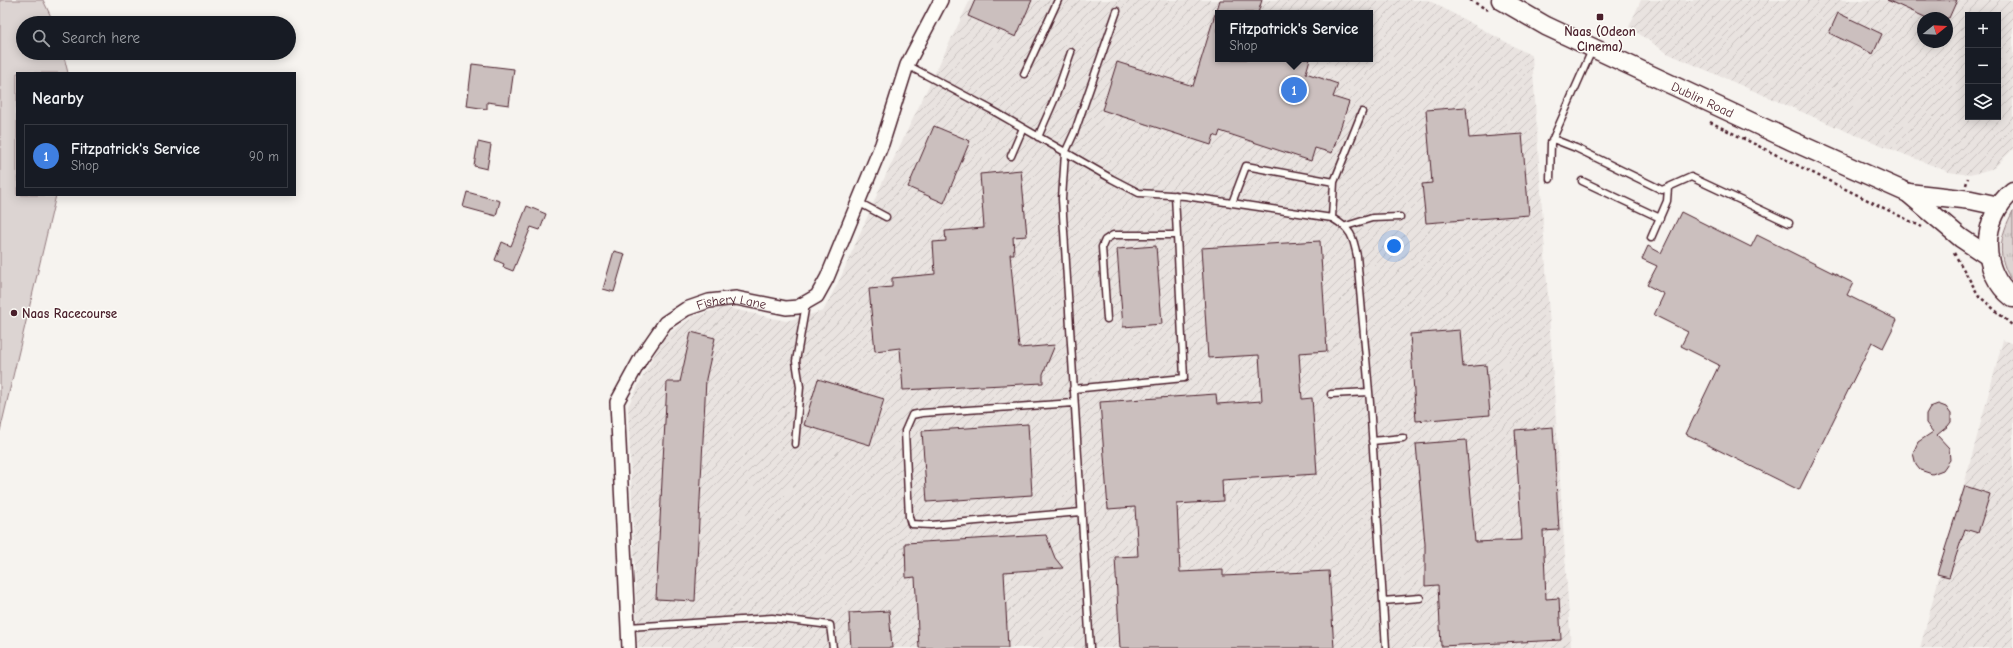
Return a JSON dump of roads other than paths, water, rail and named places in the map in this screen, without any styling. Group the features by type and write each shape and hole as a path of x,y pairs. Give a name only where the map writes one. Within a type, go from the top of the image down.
{"main road":[{"name":"Dublin Road","path":"1496,6 1546,26 1785,138 1908,193 1961,238 1988,256"},
{"path":"2013,191 1999,206 1990,225 1987,241 1988,256 1993,273 2001,286 2013,298"},
{"name":"Dublin Road","path":"1908,193 1971,200 1999,206"}],"street":[{"name":"Fishery Lane","path":"629,648 617,402 640,358 666,323 686,310 709,301 736,298 786,308 798,307 817,296 827,278 882,144 907,65 941,0"}],"lane":[{"path":"1024,74 1058,0"},
{"path":"1090,648 1062,199 1065,153 1075,131 1117,11"},
{"path":"1550,179 1553,138 1593,48"},
{"path":"1038,137 1055,98 1071,52"},
{"path":"907,65 1023,128 1112,180 1139,193 1175,195 1332,218 1346,226 1354,239 1357,256 1369,392 1386,648"},
{"path":"1332,218 1334,182 1362,112"},
{"path":"1011,156 1023,128"},
{"path":"1553,138 1662,190 1691,177 1789,223"},
{"path":"1232,203 1246,166 1334,182"},
{"path":"1582,182 1660,218"},
{"path":"1651,238 1667,201 1668,188"},
{"path":"1073,389 1184,378 1175,195"},
{"path":"858,202 886,217"},
{"path":"1346,226 1372,218 1400,217"},
{"path":"1107,319 1102,247 1105,240 1113,234 1177,235"},
{"path":"795,444 800,387 796,361 806,302"},
{"path":"1331,394 1369,392"},
{"path":"1074,403 922,413 912,415 905,431 908,517 911,524 931,525 1081,512"},
{"path":"1372,440 1403,438"},
{"path":"1383,601 1420,598"},
{"path":"628,627 772,618 830,625 833,648"}],"place":[{"name":"Naas (Odeon Cinema)","path":"1600,17"},
{"name":"Fitzpatrick's Service","path":"1294,90"},
{"name":"Naas Racecourse","path":"14,313"}]}
